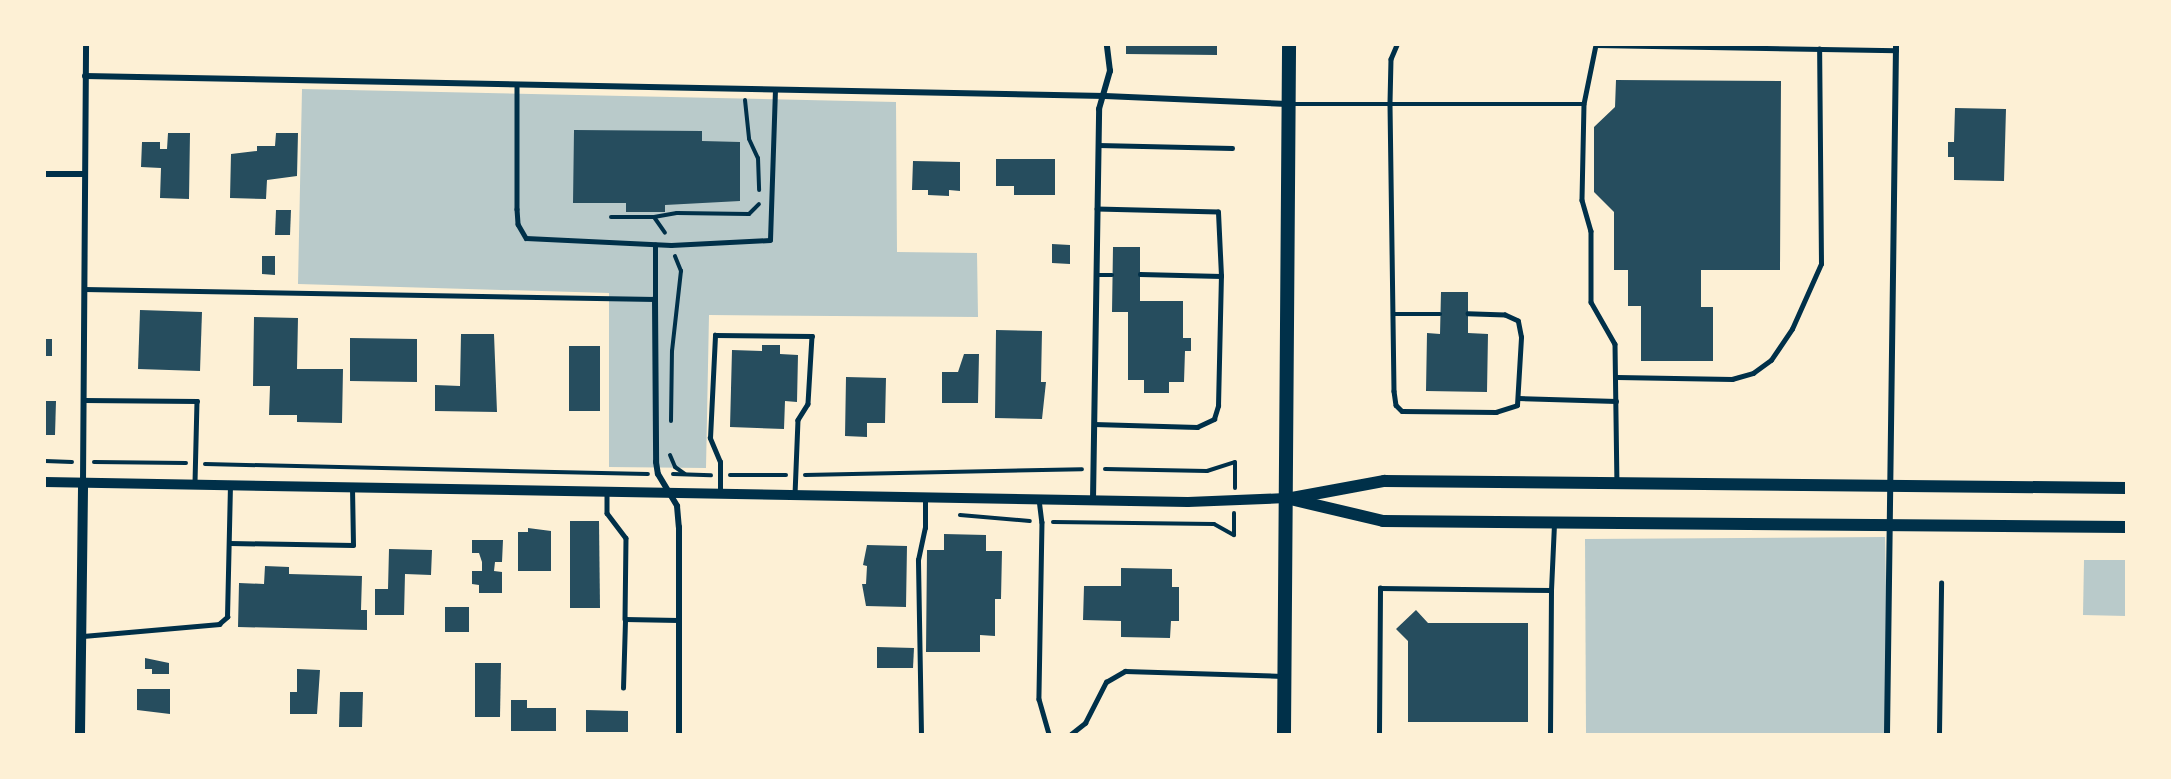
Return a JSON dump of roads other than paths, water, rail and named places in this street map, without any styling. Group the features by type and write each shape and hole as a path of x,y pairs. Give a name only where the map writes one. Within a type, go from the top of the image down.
{"main road":[{"path":"1284,734 1289,45"},
{"path":"1286,498 1384,481 2126,488"},
{"path":"1286,498 1383,521 2126,527"}],"street":[{"path":"80,734 86,45"},
{"path":"1093,500 1099,109 1105,96 1110,71 1107,45"},
{"path":"1887,734 1896,48"},
{"path":"85,76 1105,96 1287,104"},
{"path":"45,174 84,174"},
{"path":"655,298 656,462 677,506 679,527 679,734"},
{"path":"45,482 1039,500 1286,498"}],"lane":[{"path":"1397,45 1391,59 1390,104 1394,391 1396,405 1402,411 1499,412 1515,406 1519,398 1518,321 1496,314 1468,314"},
{"path":"1617,484 1616,344 1590,298 1591,231 1582,200 1584,104 1596,45 1819,50 1896,48"},
{"path":"1617,377 1732,379 1752,373 1771,360 1792,329 1821,264 1819,50"},
{"path":"517,85 517,209 526,238 655,245 770,240 775,90"},
{"path":"1287,104 1584,104"},
{"path":"1098,145 1232,148"},
{"path":"1094,424 1207,425 1218,406 1221,276 1218,212 1097,209"},
{"path":"84,289 655,298 655,245"},
{"path":"1140,274 1221,276"},
{"path":"1096,275 1113,275"},
{"path":"1393,314 1440,314"},
{"path":"720,494 720,462 710,438 715,335 812,336 808,404 798,420 795,495"},
{"path":"1519,398 1616,401"},
{"path":"84,400 197,401 195,484"},
{"path":"82,636 219,624 227,617 230,485"},
{"path":"230,543 353,545 352,488"},
{"path":"607,492 607,513 626,537 623,687"},
{"path":"921,734 918,561 925,528 925,497"},
{"path":"1039,500 1042,522 1039,699 1049,734"},
{"path":"1550,734 1554,522"},
{"path":"1939,734 1941,583"},
{"path":"1379,734 1380,588 1551,590"},
{"path":"625,619 678,620"},
{"path":"1071,734 1085,723 1106,682 1125,671 1285,676"}]}
